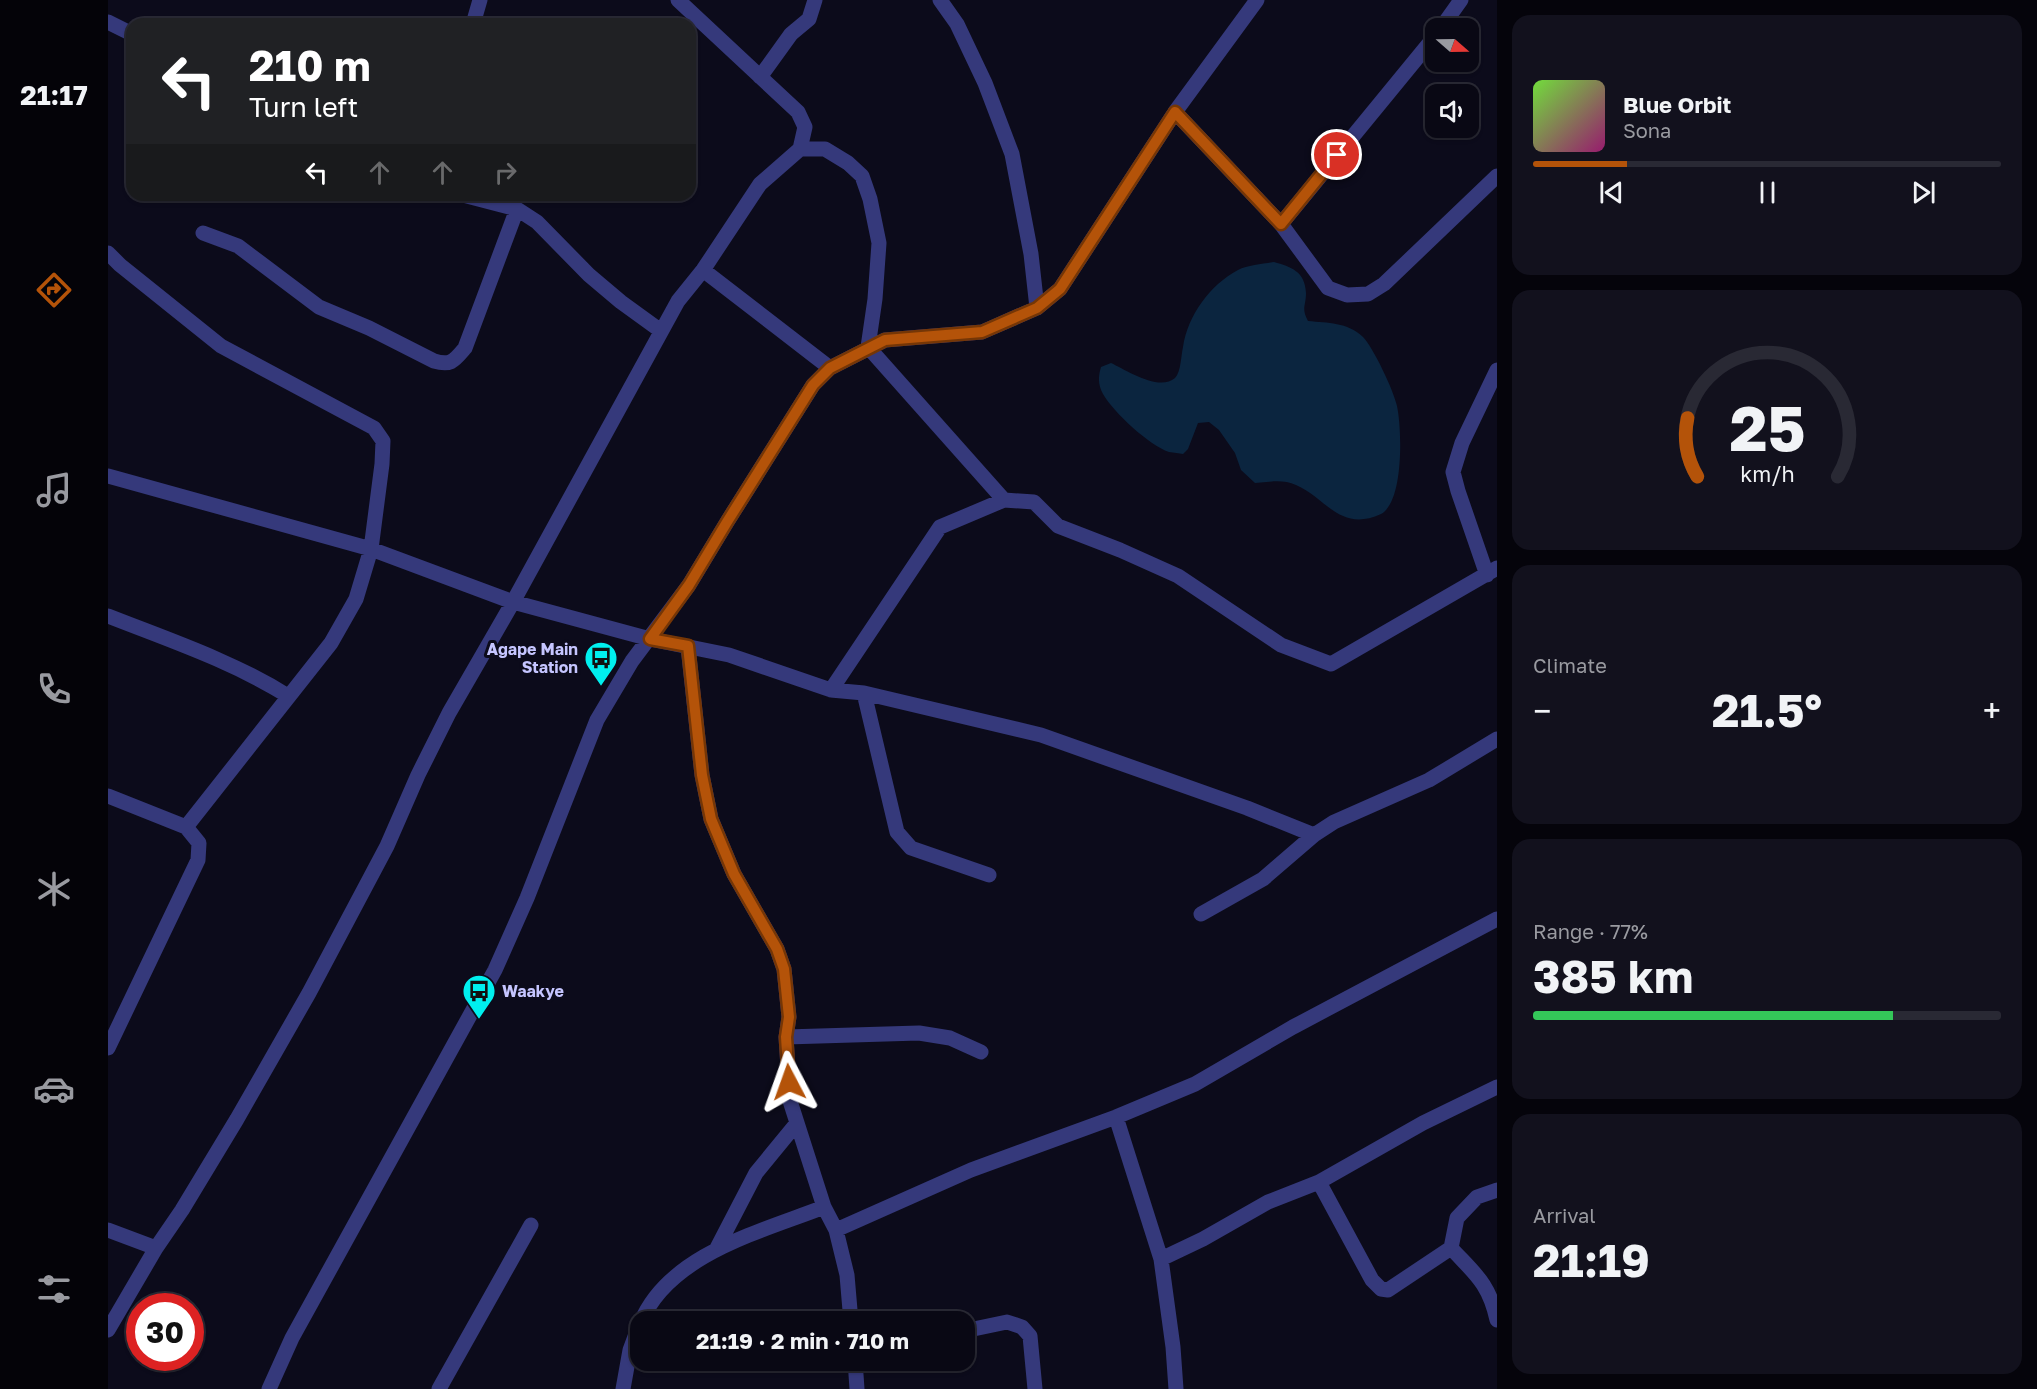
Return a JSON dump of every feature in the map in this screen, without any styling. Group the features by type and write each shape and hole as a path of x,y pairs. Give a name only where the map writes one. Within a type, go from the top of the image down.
{"street":[{"path":"475,18 480,0"},
{"path":"108,1330 156,1248 182,1210 237,1119 309,993 387,846 418,775 449,713 513,602 678,301 703,270 760,184 800,149 804,127 798,112 678,0"},
{"path":"760,77 791,34 809,19 815,0"},
{"path":"940,0 957,24 985,83 1012,154 1031,254 1037,308"},
{"path":"269,1389 292,1338 495,970 527,898 597,720 622,678 689,585 813,385 830,368 885,340 982,332 1037,308 1060,289 1175,112 1257,0"},
{"path":"1450,18 1461,0"},
{"path":"108,22 126,31"},
{"path":"1281,224 1425,48"},
{"path":"1175,112 1281,224 1328,288 1347,295 1368,294 1384,284 1497,177"},
{"path":"800,149 825,149 848,163 862,176 870,199 879,243 875,299 868,347 1004,500"},
{"path":"486,201 517,209 537,222 589,275 661,331"},
{"path":"202,232 238,246 319,307 369,328 434,361 445,364 454,361 465,348 517,209"},
{"path":"108,253 221,346 374,428 382,441 382,464 371,549 356,599 331,643 186,827"},
{"path":"703,270 830,368"},
{"path":"831,690 940,527 1004,500 1034,502 1058,526 1178,576 1281,645 1331,664 1492,571 1458,491 1453,472 1462,443 1497,370"},
{"path":"109,478 371,549 513,602 650,639 729,655 831,690 864,693 1041,735 1247,808 1314,835"},
{"path":"108,616 260,679 288,696"},
{"path":"688,646 702,775 711,819 734,874 777,949 784,969 789,1017 786,1037 790,1101 824,1207 836,1230 847,1275 849,1311"},
{"path":"864,693 897,832 903,841 911,848 989,875"},
{"path":"1201,914 1263,879 1314,835 1334,822 1429,780 1497,740"},
{"path":"108,796 186,827 199,843 198,860 108,1048"},
{"path":"836,1230 971,1170 1116,1117 1195,1084 1293,1027 1497,920"},
{"path":"786,1037 919,1033 950,1038 981,1052"},
{"path":"1161,1259 1203,1239 1268,1202 1319,1182 1423,1123 1497,1087"},
{"path":"1116,1117 1161,1259 1173,1347 1176,1389"},
{"path":"716,1250 756,1173 797,1123"},
{"path":"1319,1182 1372,1280 1381,1289 1388,1290 1450,1248 1457,1218 1477,1197 1497,1190"},
{"path":"648,1311 660,1292 686,1268 716,1250 824,1207"},
{"path":"439,1389 531,1225"},
{"path":"108,1230 156,1248"},
{"path":"1450,1248 1484,1283 1494,1306 1497,1320"},
{"path":"975,1329 1006,1322 1022,1327 1030,1336 1035,1389"},
{"path":"622,1389 630,1350"},
{"path":"856,1371 857,1389"}],"water":[{"path":"1274,262 1296,271 1303,280 1306,293 1304,310 1308,321 1337,324 1357,332 1372,350 1388,380 1399,417 1400,464 1394,495 1388,507 1381,514 1367,519 1354,519 1334,511 1306,490 1291,483 1276,481 1255,483 1241,470 1235,453 1219,430 1209,422 1198,423 1188,449 1183,454 1169,452 1152,443 1133,428 1108,402 1101,391 1099,374 1101,367 1111,363 1134,375 1160,383 1175,378 1180,368 1186,335 1202,302 1218,284 1238,270"}],"place":[{"name":"Agape Main Station","path":"601,687"},
{"name":"Waakye","path":"479,1020"}],"route":[{"path":"789,1082 786,1037 789,1017 784,969 777,949 734,874 711,819 702,775 688,646 650,639 673,610 813,385 830,368 885,340 982,332 1037,308 1060,289 1175,112 1281,224 1337,155"}]}
